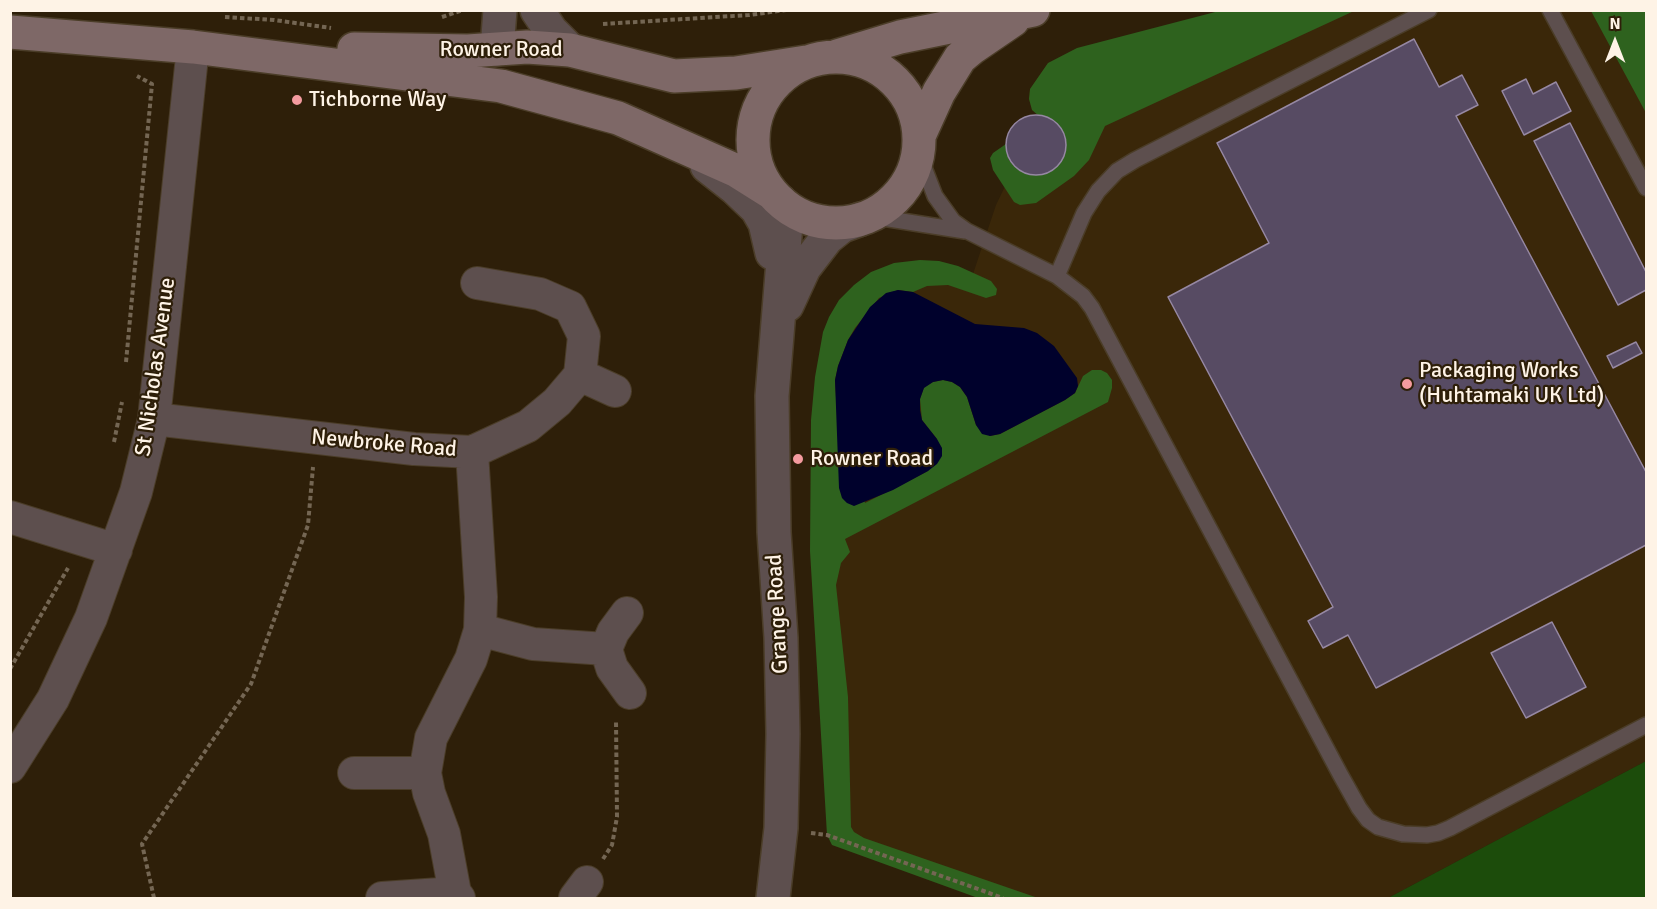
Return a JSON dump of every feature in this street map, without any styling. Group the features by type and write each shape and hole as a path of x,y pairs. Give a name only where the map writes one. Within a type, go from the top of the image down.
{"main road":[{"name":"Rowner Road","path":"193,46 468,51 527,46 570,50 674,76 736,73 821,60 900,37 1033,10"},
{"path":"918,144 939,92 960,58 1014,20 1040,10"},
{"name":"Rowner Road","path":"10,32 193,46 501,86 618,118 737,171 776,197"},
{"path":"497,49 508,63 635,106 737,171"},
{"path":"846,57 868,63 888,75 910,101 917,124 918,144 914,168 901,191 885,207 865,217 839,223 817,220 796,213 776,197 765,184 756,164 753,143 755,123 761,104 771,88 784,75 821,60 846,57"}],"street":[{"path":"497,49 500,10"},
{"path":"537,10 551,31 570,50"},
{"name":"St Nicholas Avenue","path":"10,767 53,699 91,618 136,492 154,419 193,46"},
{"name":"Grange Road","path":"618,118 699,160 757,208 771,242 778,329"},
{"name":"Grange Road","path":"773,898 781,828 783,734 781,638 774,532 772,396 786,224 776,197"},
{"name":"Grange Road","path":"778,329 797,280 818,249 838,228 865,217"},
{"path":"472,452 528,426 556,402 580,375 584,336 570,308 540,294 477,283"},
{"path":"580,375 615,391"},
{"name":"Newbroke Road","path":"154,419 414,449 472,452 481,597 480,630 471,659 431,738 425,773 429,794 444,834 457,896 382,898"},
{"path":"10,517 116,550"},
{"path":"627,613 613,632 606,649 612,668 630,693"},
{"path":"480,630 533,644 606,649"},
{"path":"354,773 425,773"}],"lane":[{"path":"1057,276 1087,207 1117,171 1429,10"},
{"path":"1550,10 1647,188"},
{"path":"918,144 940,205 953,221 968,231 1057,276 1083,296 1098,317 1340,774 1368,820 1378,827 1403,834 1438,833 1647,725"},
{"path":"865,217 968,231"}],"path":[{"path":"435,19 464,10"},
{"path":"601,24 749,15 786,10"},
{"path":"216,16 274,20 339,29"},
{"path":"126,365 152,84"},
{"path":"113,446 123,400"},
{"path":"154,898 142,844 250,684 308,525 315,438"},
{"path":"10,669 69,568"},
{"path":"581,890 612,845 617,817 615,713 630,693"},
{"path":"781,828 827,835 1003,898"}],"shaded area":[{"path":"1219,11 1646,11 1646,761 1388,898 980,898 843,848 832,721 831,340 865,294 973,274 996,205 1039,116 1032,110 1029,99 1030,89 1048,63"}],"green space":[{"path":"1219,11 1354,11 1105,126 1089,160 1074,176 1036,203 1020,205 1014,202 993,170 990,158 993,153 1006,144 1009,160 1014,166 1030,174 1040,175 1058,165 1065,151 1061,130 1053,121 1039,116 1032,110 1029,99 1030,89 1048,63 1077,48"},
{"path":"1591,11 1646,11 1646,113"},
{"path":"920,260 939,261 958,266 991,281 997,289 996,295 986,298 948,285 927,286 913,292 898,290 879,298 855,328 838,366 835,380 836,397 865,503 928,471 937,439 922,420 920,399 924,387 933,382 943,380 960,387 967,397 976,425 990,436 1000,434 1065,400 1075,393 1083,376 1092,370 1107,373 1112,380 1112,388 1108,402 845,539 850,552 841,563 836,585 848,697 851,827 854,832 864,838 1038,898 978,898 832,845 827,835 810,551 811,420 815,377 823,332 839,300 871,272 894,263"},
{"path":"1646,761 1646,898 1388,898"}],"water":[{"path":"898,290 913,292 975,324 1024,328 1037,333 1054,346 1077,378 1078,386 1075,393 1065,400 1000,434 990,436 982,434 976,425 967,397 960,387 943,380 933,382 924,388 920,399 920,410 922,420 942,448 942,456 937,464 893,490 854,506 842,498 839,488 835,380 848,340 870,307 886,293"}],"building":[{"name":"Packaging Works (Huhtamaki UK Ltd)","path":"1414,39 1439,87 1462,75 1478,105 1456,116 1646,472 1646,545 1376,688 1348,635 1323,648 1308,621 1333,607 1168,297 1269,243 1217,143"},
{"path":"1526,79 1533,94 1556,82 1571,111 1524,135 1502,91"},
{"path":"1036,115 1057,124 1066,145 1057,166 1036,175 1015,166 1006,145 1015,124"},
{"path":"1570,123 1646,272 1646,290 1618,305 1534,141"},
{"path":"1636,342 1642,353 1613,368 1607,356"},
{"path":"1552,622 1586,687 1526,718 1491,653"}],"place":[{"name":"Tichborne Way","path":"297,100"},
{"name":"Packaging Works (Huhtamaki UK Ltd)","path":"1407,384"},
{"name":"Rowner Road","path":"798,459"}]}
